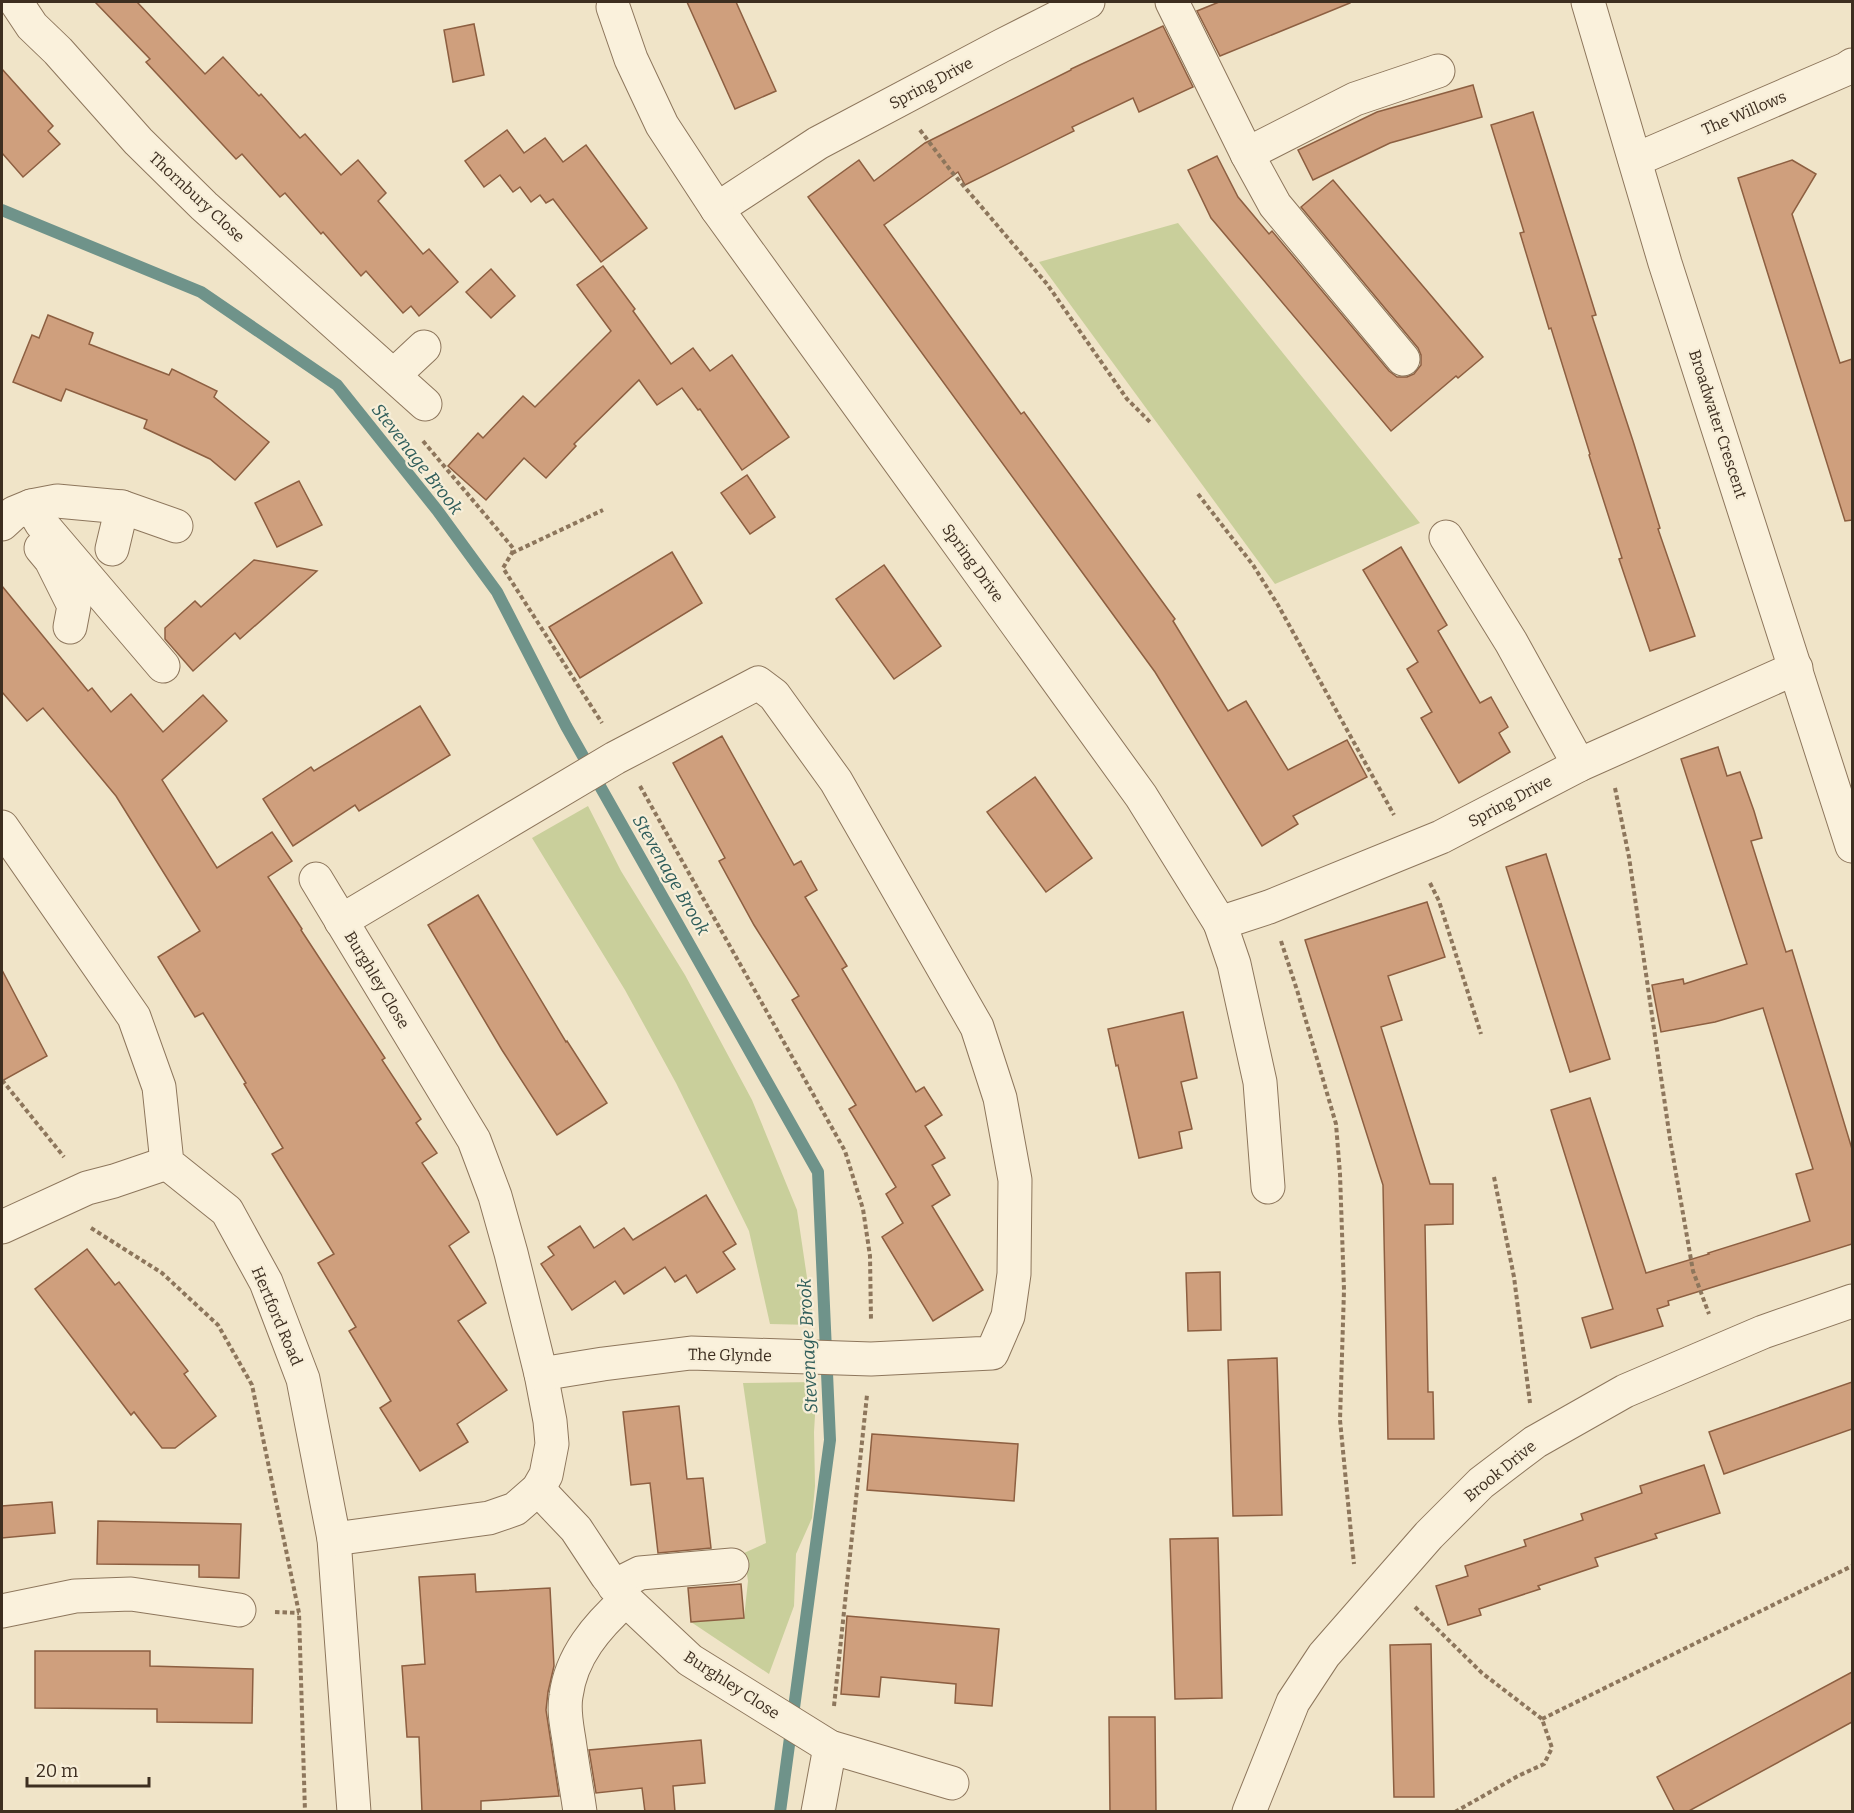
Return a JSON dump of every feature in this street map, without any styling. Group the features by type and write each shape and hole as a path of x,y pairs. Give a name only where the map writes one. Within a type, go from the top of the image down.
{"street":[{"name":"Thornbury Close","path":"16,2 32,26 58,51 138,141 204,206 425,404"},
{"path":"1172,2 1247,154 1275,205 1403,360"},
{"name":"Broadwater Crescent","path":"1588,2 1665,263 1852,846"},
{"name":"Spring Drive","path":"717,209 818,143 1067,6"},
{"name":"Spring Drive","path":"613,7 631,59 662,125 717,209 1141,796 1220,923 1234,964 1260,1082 1268,1187"},
{"name":"The Willows","path":"1635,160 1852,65"},
{"path":"1247,154 1356,99 1438,71"},
{"path":"394,375 424,347"},
{"path":"15,514 57,501 122,507 177,526"},
{"path":"112,549 122,507"},
{"path":"15,514 51,560 75,606 70,627"},
{"path":"15,514 41,523 164,666"},
{"path":"1446,537 1511,642 1593,759"},
{"name":"Spring Drive","path":"1220,923 1269,907 1441,837 1593,759 1796,668"},
{"name":"Burghley Close","path":"334,1539 489,1518 515,1509 538,1489 546,1475 552,1444 541,1374 495,1196 474,1140 341,921 619,756 758,683 774,695 836,781 977,1027 1000,1098 1015,1180 1012,1285 1008,1316 992,1353"},
{"path":"2,827 134,1017 159,1087 167,1163 87,1188 2,1227"},
{"path":"316,879 341,921"},
{"name":"Hertford Road","path":"167,1163 227,1211 266,1282 303,1379 334,1539 354,1812"},
{"name":"Brook Drive","path":"1249,1812 1293,1702 1324,1655 1388,1581 1481,1483 1535,1442 1624,1391 1763,1332 1852,1301"},
{"name":"The Glynde","path":"541,1374 691,1353 867,1359 992,1353"},
{"name":"Burghley Close","path":"538,1489 576,1529 620,1593 690,1660 823,1743 952,1783"},
{"path":"580,1812 566,1719 566,1697 572,1671 582,1649 620,1593 639,1573 732,1565"},
{"path":"2,1611 75,1596 131,1594 239,1610"},
{"path":"818,1812 823,1743"}],"path":[{"path":"898,101 951,171 1047,284 1127,399 1150,422"},
{"path":"425,404 414,430 513,548 503,568 619,756 845,1151 863,1209 870,1256 867,1359 823,1743"},
{"path":"1198,494 1253,565 1278,605 1413,847 1439,901 1481,1034"},
{"path":"512,553 603,510"},
{"path":"1593,759 1629,857 1670,1139 1693,1272 1722,1349"},
{"path":"1269,907 1297,990 1336,1124 1344,1290 1340,1420 1359,1615"},
{"path":"2,1080 87,1188"},
{"path":"1494,1177 1514,1277 1535,1442"},
{"path":"52,1204 162,1273 218,1324 252,1385 299,1613 305,1812"},
{"path":"1542,1719 1852,1566"},
{"path":"1388,1581 1482,1673 1542,1719 1552,1748 1544,1764 1455,1812"}],"green space":[{"path":"1178,223 1420,523 1275,584 1039,262"},
{"path":"588,806 621,871 685,975 752,1100 797,1210 814,1325 770,1324 749,1231 676,1083 625,990 532,838"},
{"path":"817,1382 814,1432 815,1486 812,1518 796,1554 794,1606 769,1674 691,1622 744,1618 748,1581 744,1553 766,1543 743,1383"}],"building":[{"path":"95,2 137,2 205,74 223,57 259,96 261,94 300,138 305,134 341,175 358,160 386,193 378,201 423,254 429,249 458,282 419,316 411,306 403,313 366,271 361,276 285,193 280,197 242,154 236,159 146,62 150,59"},
{"path":"687,2 736,2 776,91 735,109"},
{"path":"1219,2 1350,3 1220,56 1197,11"},
{"path":"474,24 484,75 453,82 444,30"},
{"path":"1163,26 1193,87 1139,112 1133,98 1072,127 1074,131 965,185 958,172 884,225 1021,414 1024,412 1175,619 1173,621 1228,711 1246,701 1288,770 1347,740 1367,777 1293,816 1298,824 1262,846 1155,672 808,197 859,160 874,181 925,143 1071,69"},
{"path":"2,69 53,126 48,131 60,144 23,177 2,153"},
{"path":"1473,85 1482,117 1390,143 1313,180 1298,150 1377,112"},
{"path":"1533,112 1596,315 1592,316 1660,528 1658,529 1695,636 1650,651 1619,559 1622,558 1551,328 1549,329 1520,233 1524,232 1491,125"},
{"path":"507,130 524,153 545,138 563,162 586,145 647,228 601,262 553,199 546,203 540,195 531,202 520,187 513,192 500,175 484,187 465,161"},
{"path":"1217,156 1238,197 1269,234 1272,231 1389,371 1397,377 1414,374 1421,365 1418,348 1301,207 1333,180 1483,357 1458,378 1456,376 1391,431 1211,218 1188,170"},
{"path":"1792,160 1816,174 1792,214 1840,363 1852,359 1852,520 1845,521 1738,178"},
{"path":"603,266 671,364 693,348 710,371 732,355 789,437 742,470 700,409 698,410 682,388 657,405 639,380 574,444 576,446 546,478 524,458 486,500 448,466 478,433 483,438 523,396 535,407 611,331 577,285"},
{"path":"491,269 515,296 491,318 466,292"},
{"path":"48,315 93,333 89,344 169,375 172,369 217,391 214,397 269,442 235,480 210,459 144,428 147,420 66,389 61,401 13,382 32,335 39,338"},
{"path":"747,475 775,517 750,534 721,493"},
{"path":"299,481 322,525 277,547 255,503"},
{"path":"1401,547 1447,625 1438,631 1480,703 1491,697 1508,727 1499,733 1510,752 1459,783 1421,718 1432,712 1407,669 1418,662 1363,570"},
{"path":"672,552 702,603 580,678 549,627"},
{"path":"254,560 317,571 240,639 235,633 193,671 165,639 165,628 195,601 201,607"},
{"path":"884,565 941,646 894,679 836,599"},
{"path":"2,586 88,691 92,688 111,712 131,694 163,732 203,695 227,721 162,780 217,868 272,832 292,861 268,877 385,1058 382,1060 421,1119 416,1123 437,1153 422,1163 469,1232 449,1246 486,1303 458,1321 507,1390 457,1424 468,1442 420,1471 380,1408 391,1401 349,1331 356,1327 318,1263 334,1254 272,1154 283,1148 203,1013 195,1017 158,957 200,931 116,796 43,708 27,721 2,692"},
{"path":"420,706 450,755 359,811 355,805 293,846 263,799 311,767 314,771"},
{"path":"722,736 794,865 801,861 817,890 805,897 847,966 842,969 916,1092 924,1087 942,1115 925,1126 945,1158 932,1165 950,1195 932,1206 983,1290 933,1321 882,1237 903,1223 886,1194 896,1187 849,1109 856,1105 792,1000 799,996 754,925 719,861 725,858 673,763"},
{"path":"1718,747 1727,776 1740,772 1754,811 1762,838 1751,841 1786,952 1792,950 1852,1149 1852,1244 1668,1301 1669,1305 1657,1309 1663,1326 1591,1348 1582,1318 1613,1309 1551,1110 1590,1098 1646,1273 1810,1221 1796,1174 1813,1169 1763,1008 1715,1022 1661,1032 1652,985 1683,979 1684,984 1747,964 1681,759"},
{"path":"1035,777 1092,858 1046,892 987,812"},
{"path":"1546,854 1610,1059 1570,1072 1506,867"},
{"path":"478,895 566,1042 607,1103 557,1135 502,1050 428,925"},
{"path":"1427,902 1445,957 1388,976 1402,1020 1381,1027 1430,1184 1453,1184 1453,1224 1425,1225 1428,1392 1433,1392 1434,1439 1388,1439 1383,1185 1305,940"},
{"path":"2,970 47,1056 2,1081"},
{"path":"1183,1012 1197,1078 1181,1082 1192,1129 1179,1132 1182,1148 1139,1158 1108,1029"},
{"path":"706,1195 736,1244 723,1252 735,1269 697,1293 686,1275 675,1282 665,1267 624,1294 615,1281 572,1310 541,1264 554,1255 548,1247 580,1226 594,1248 624,1228 633,1240"},
{"path":"87,1249 115,1285 119,1282 188,1371 184,1374 216,1416 175,1448 162,1448 134,1412 131,1415 35,1289"},
{"path":"1220,1272 1221,1330 1188,1331 1186,1273"},
{"path":"1277,1358 1282,1515 1233,1516 1228,1360"},
{"path":"1852,1382 1852,1429 1724,1474 1709,1432"},
{"path":"679,1406 687,1479 703,1478 711,1548 658,1553 650,1483 631,1485 623,1412"},
{"path":"872,1434 1018,1444 1014,1501 867,1490"},
{"path":"1704,1465 1720,1513 1655,1534 1657,1538 1595,1558 1598,1566 1538,1586 1540,1589 1479,1609 1481,1615 1448,1625 1436,1586 1468,1576 1465,1566 1526,1546 1524,1540 1583,1520 1581,1514 1642,1493 1640,1486"},
{"path":"52,1502 55,1533 2,1538 2,1506"},
{"path":"98,1521 241,1524 239,1578 199,1577 199,1565 97,1564"},
{"path":"1218,1538 1222,1698 1175,1699 1170,1539"},
{"path":"475,1574 476,1592 550,1588 554,1666 546,1710 559,1796 481,1801 481,1812 422,1812 419,1737 407,1737 402,1666 425,1664 419,1577"},
{"path":"741,1584 744,1618 691,1622 688,1588"},
{"path":"847,1616 999,1629 992,1706 955,1703 956,1684 881,1677 879,1697 841,1694"},
{"path":"1431,1644 1434,1797 1394,1797 1390,1645"},
{"path":"35,1651 150,1651 150,1666 253,1669 252,1723 157,1722 157,1709 35,1708"},
{"path":"1852,1672 1852,1722 1687,1812 1675,1812 1657,1777"},
{"path":"1109,1717 1155,1717 1156,1812 1110,1812"},
{"path":"701,1740 705,1783 673,1786 675,1812 645,1812 642,1788 596,1793 589,1750"}],"waterway":[{"name":"Stevenage Brook","path":"2,210 201,292 337,385 437,510 497,592 566,726 818,1172 830,1440 780,1812"}]}
